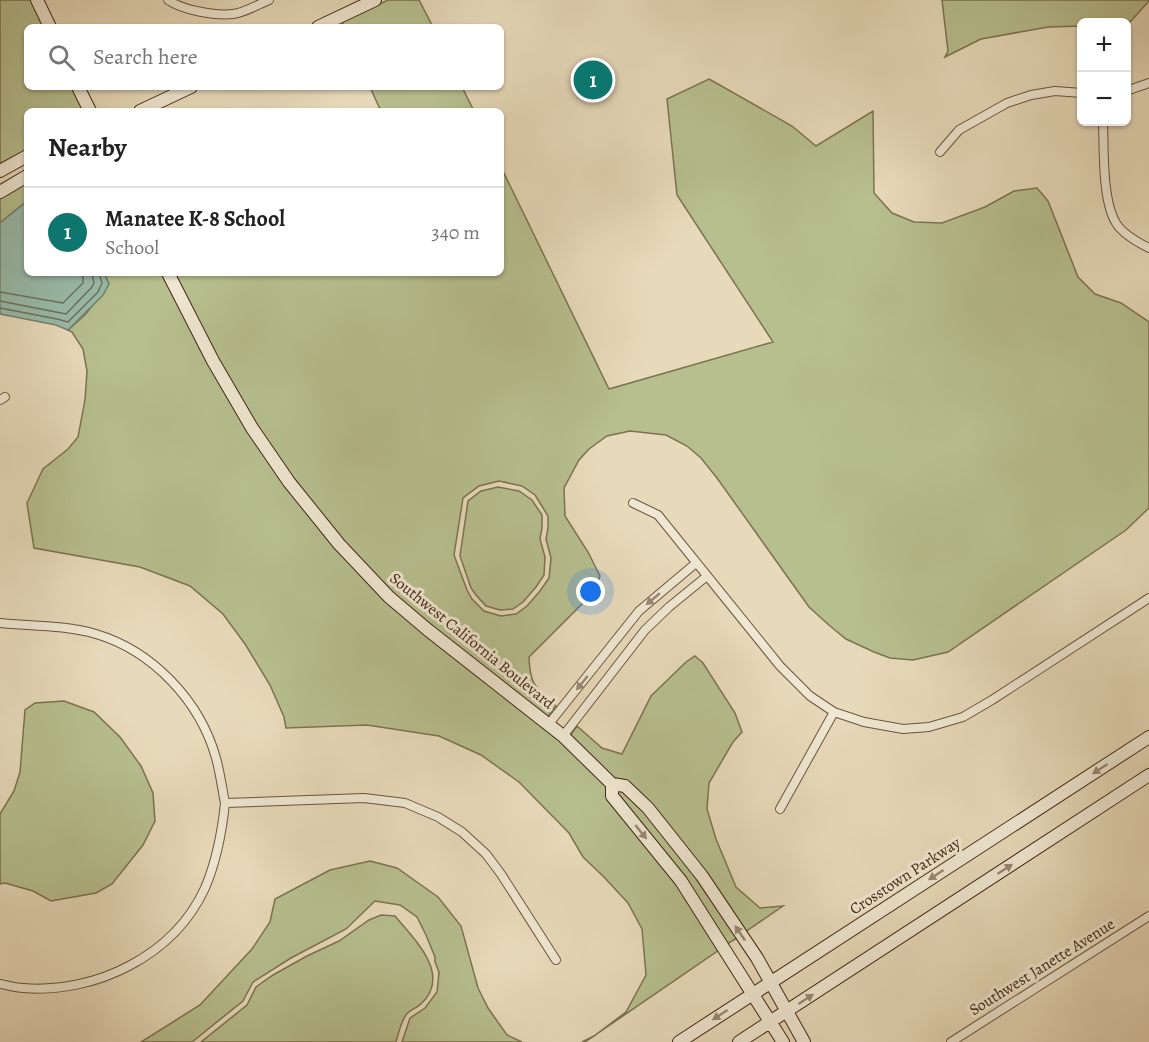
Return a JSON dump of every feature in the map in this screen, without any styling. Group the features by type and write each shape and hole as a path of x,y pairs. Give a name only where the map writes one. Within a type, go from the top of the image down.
{"street":[{"path":"38,0 49,24"},
{"path":"168,0 175,5 208,12 235,14 269,0"},
{"path":"324,24 375,0"},
{"path":"1131,89 1149,83"},
{"path":"80,90 88,108"},
{"path":"146,108 185,90"},
{"path":"940,152 959,130 1007,103 1031,94 1055,91 1077,93"},
{"path":"1103,126 1107,198 1116,223 1137,242 1149,248"},
{"path":"0,171 24,158"},
{"path":"0,192 24,178"},
{"name":"Southwest California Boulevard","path":"170,276 213,361 252,428 289,482 339,544 405,611 488,679 563,736 612,784 625,786 648,808 702,876 757,958 804,1042"},
{"path":"633,503 658,516 780,666 810,696 834,712 864,722 903,729 929,727 963,717 1149,598"},
{"path":"548,725 639,611 696,563"},
{"path":"563,736 645,630 707,576"},
{"path":"0,623 62,628 96,634 127,647 148,660 174,683 199,718 215,757 225,803 222,834 204,889 189,915 165,941 144,957 110,975 85,984 51,988 21,988 0,984"},
{"path":"780,809 834,712"},
{"name":"Crosstown Parkway","path":"679,1042 1149,737"},
{"path":"739,1042 1149,776"},
{"name":"Southwest California Boulevard","path":"612,784 612,796 681,881 783,1042"},
{"path":"225,803 364,798 405,803 438,817 462,832 486,854 556,960"},
{"name":"Southwest Janette Avenue","path":"951,1042 1149,916"}],"shaded area":[{"path":"0,0 32,0 44,24 24,24 24,90 74,90 83,108 24,108 24,163 0,175"},
{"path":"388,0 419,0 431,24 343,24 342,22"},
{"path":"942,0 1149,0 1131,21 1131,18 1077,18 1077,26 1048,27 981,39 945,57 948,51"},
{"path":"709,79 792,126 816,146 873,111 874,193 892,213 914,222 942,223 985,207 1014,191 1037,188 1048,201 1078,277 1095,294 1121,303 1149,322 1149,508 1126,530 948,652 913,660 890,658 846,639 809,607 717,478 701,458 687,446 666,435 630,431 607,436 589,449 579,460 564,488 565,516 600,576 594,592 529,657 535,686 556,706 547,718 491,675 393,593 343,541 293,478 257,426 218,359 176,276 504,276 504,173 609,389 773,342 677,195 667,99","holes":["499,481 522,486 535,495 548,516 546,539 551,558 549,578 527,606 516,614 501,616 484,611 467,590 454,555 463,498 479,486"]},
{"path":"371,90 464,90 472,108 380,108"},
{"path":"24,176 24,203 0,223 0,188"},
{"path":"105,276 164,276 208,363 248,431 425,635 560,740 607,786 719,950 597,1034 626,1012 646,975 642,929 628,903 583,857 569,833 519,782 481,755 439,736 367,725 286,728 284,717 270,685 245,644 223,614 190,586 140,567 34,548 27,503 43,469 68,449 78,437 85,400 87,371 83,349 72,332 68,330 85,315 109,284"},
{"path":"498,487 519,491 532,500 542,515 540,539 545,557 544,575 536,587 523,602 513,609 500,610 486,606 476,595 471,588 460,556 468,501 481,491"},
{"path":"695,656 703,663 735,713 742,732 733,742 709,783 707,809 716,839 736,887 760,908 783,906 745,932 626,780 614,778 570,736 577,726 602,748 622,754 651,696"},
{"path":"64,701 94,712 120,737 141,766 153,793 155,821 143,845 112,884 96,893 51,901 33,891 5,883 0,884 0,814 14,791 20,772 25,710 35,703"},
{"path":"618,790 629,796 661,832 737,938 727,944 618,794"},
{"path":"370,861 397,868 438,897 461,926 478,988 488,1008 507,1035 522,1042 402,1042 410,1018 425,1008 437,992 439,972 435,957 417,917 400,905 375,901 346,929 291,958 253,982 243,1001 192,1042 141,1042 200,1005 252,949 270,922 275,899 330,870"},
{"path":"381,915 395,916 420,947 432,970 433,981 430,993 421,1004 406,1015 396,1042 201,1042 247,1005 256,987 273,975 339,941 369,920"}],"water":[{"path":"24,203 24,276 105,276 109,284 103,295 68,330 56,325 0,314 0,223"}],"place":[{"name":"Manatee K-8 School","path":"593,80"}]}
